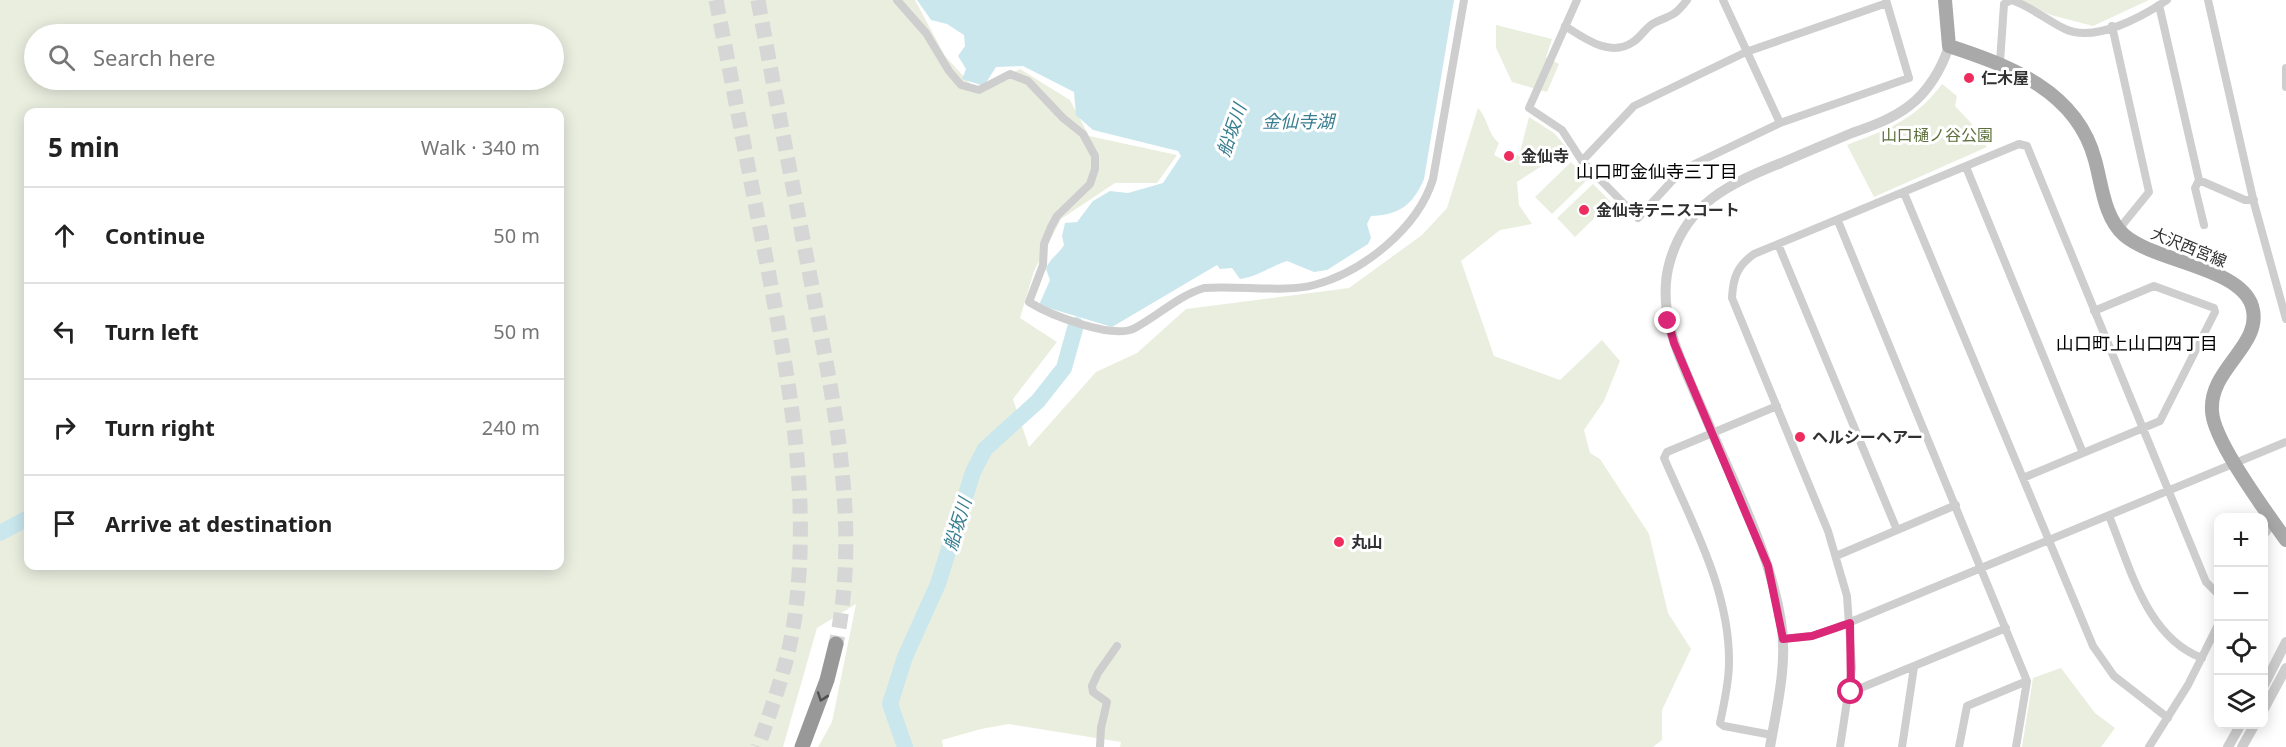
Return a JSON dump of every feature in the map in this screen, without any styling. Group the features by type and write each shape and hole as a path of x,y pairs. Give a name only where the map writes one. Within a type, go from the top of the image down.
{"highway":[{"path":"802,747 827,681 836,644"}],"main road":[{"path":"1946,0 1949,46"},
{"name":"大沢西宮線","path":"1949,46 2014,69 2060,102 2077,118 2087,136 2095,159 2105,204 2123,234 2150,250 2233,282 2243,291 2250,302 2253,319 2250,334 2219,378 2212,402 2215,426 2286,540"}],"street":[{"path":"897,0 926,33 948,71 961,85 979,90 1010,74 1028,81 1062,118 1083,134 1095,156 1095,169 1090,184 1057,216 1051,227 1044,244 1043,265 1029,302 1102,330 1117,332 1134,328 1188,293 1203,288 1312,286 1360,264 1399,232 1427,197 1433,179 1464,0"},
{"path":"1576,0 1529,108 1562,130 1582,161 1638,218 1682,170 1780,123 1909,78 1886,2 1746,52 1634,106 1582,161"},
{"path":"1565,26 1605,48 1620,46 1632,43 1653,24 1674,16 1687,0"},
{"path":"1723,0 1780,123"},
{"path":"2000,63 2004,4 2011,0 2067,30 2086,34 2112,26 2163,3 2199,180 2196,188 2204,225"},
{"path":"2208,0 2254,200 2286,319"},
{"path":"2112,26 2149,192 2119,229"},
{"path":"1770,747 1780,685 1783,639 1768,566 1674,343 1665,299 1670,262 1677,241 1691,218 1727,186 1885,120 1910,106 1926,90 1949,46"},
{"path":"2286,68 2286,87"},
{"path":"1840,747 1851,692 1850,623 1847,596 1836,556 1732,298 1733,279 1744,261 1778,244 2019,144 2027,146 2206,582 2214,590"},
{"path":"1966,166 2083,453"},
{"path":"2199,180 2245,200 2254,200"},
{"path":"1904,193 2098,654 2114,676 2168,718"},
{"path":"1838,221 1983,569 2027,681 2016,747"},
{"path":"1778,244 1897,530"},
{"path":"2023,478 2160,421 2214,308 2154,286 2094,311"},
{"path":"1772,735 1724,726 1720,723 1729,665 1726,619 1710,565 1664,458 1666,452 1777,406"},
{"path":"1783,639 1812,636 1850,623 2286,442"},
{"path":"1836,556 1956,505"},
{"path":"2109,516 2144,600 2156,621 2171,639 2202,658"},
{"path":"2268,530 2274,522"},
{"path":"1851,692 2006,628"},
{"path":"2149,747 2168,718 2214,633"},
{"path":"2268,677 2286,642"},
{"path":"1100,747 1101,728 1107,702 1094,692 1092,686 1098,673 1117,646"},
{"path":"1902,747 1914,667"},
{"path":"2268,702 2286,668"},
{"path":"1959,747 1967,706 2027,681"},
{"path":"2228,747 2238,729"},
{"path":"2242,747 2252,729"}],"green space":[{"path":"0,0 915,0 945,56 978,92 1020,69 1070,100 1089,136 1177,155 1157,183 1115,183 1061,219 1034,271 1020,318 1057,342 1013,399 1029,447 1096,372 1137,353 1186,309 1349,288 1422,235 1447,208 1478,108 1492,135 1499,143 1494,155 1509,163 1520,152 1529,117 1554,133 1568,149 1517,182 1519,205 1532,224 1500,230 1461,261 1494,356 1560,380 1602,340 1620,361 1604,401 1584,430 1590,453 1600,459 1649,534 1668,613 1691,649 1662,710 1662,740 1653,747 1120,747 1121,742 1009,724 942,740 943,747 818,747 832,722 856,604 817,628 783,747 0,747"},
{"path":"2017,0 2149,0 2093,26 2051,15"},
{"path":"1496,25 1552,39 1546,57 1559,64 1547,92 1512,82 1496,48"},
{"name":"山口樋ノ谷公園","path":"1942,84 1957,96 1955,106 1971,123 1987,147 1874,197 1847,145 1888,128 1911,115"},
{"name":"金仙寺テニスコート","path":"1571,162 1588,179 1552,214 1535,197"},
{"name":"金仙寺テニスコート","path":"1593,184 1611,202 1575,237 1557,218"},
{"path":"2061,668 2095,713 2115,728 2101,747 2022,747 2033,678"}],"water":[{"name":"金仙寺湖","path":"917,0 1454,0 1424,179 1415,196 1404,207 1390,213 1371,216 1367,224 1371,238 1368,244 1327,270 1314,272 1287,261 1240,279 1232,268 1220,269 1217,265 1112,327 1039,305 1050,280 1046,269 1064,245 1062,236 1065,223 1077,222 1093,201 1110,191 1128,193 1163,183 1181,156 1178,151 1093,130 1076,115 1074,92 1023,66 996,67 984,86 962,79 966,69 958,56 965,46 964,35 947,24 931,20"}],"waterway":[{"name":"船坂川","path":"905,747 890,704 905,657 938,584 973,472 985,449 1038,401 1064,368 1076,325"},
{"path":"0,533 24,520"}],"tunnel":[{"path":"716,0 782,346 798,476 800,563 794,625 781,678 758,747"},
{"path":"758,0 828,371 841,462 846,553 843,598 836,644"}],"place":[{"name":"仁木屋","path":"1969,78"},
{"name":"金仙寺","path":"1509,156"},
{"name":"金仙寺テニスコート","path":"1584,210"},
{"name":"ヘルシーヘアー","path":"1800,437"},
{"name":"丸山","path":"1339,542"}],"district":[{"name":"山口町金仙寺三丁目","path":"1657,171"},
{"name":"山口町上山口四丁目","path":"2137,343"}],"route":[{"path":"1668,321 1674,343 1768,566 1781,619 1783,639 1812,636 1850,623 1851,692"}]}
